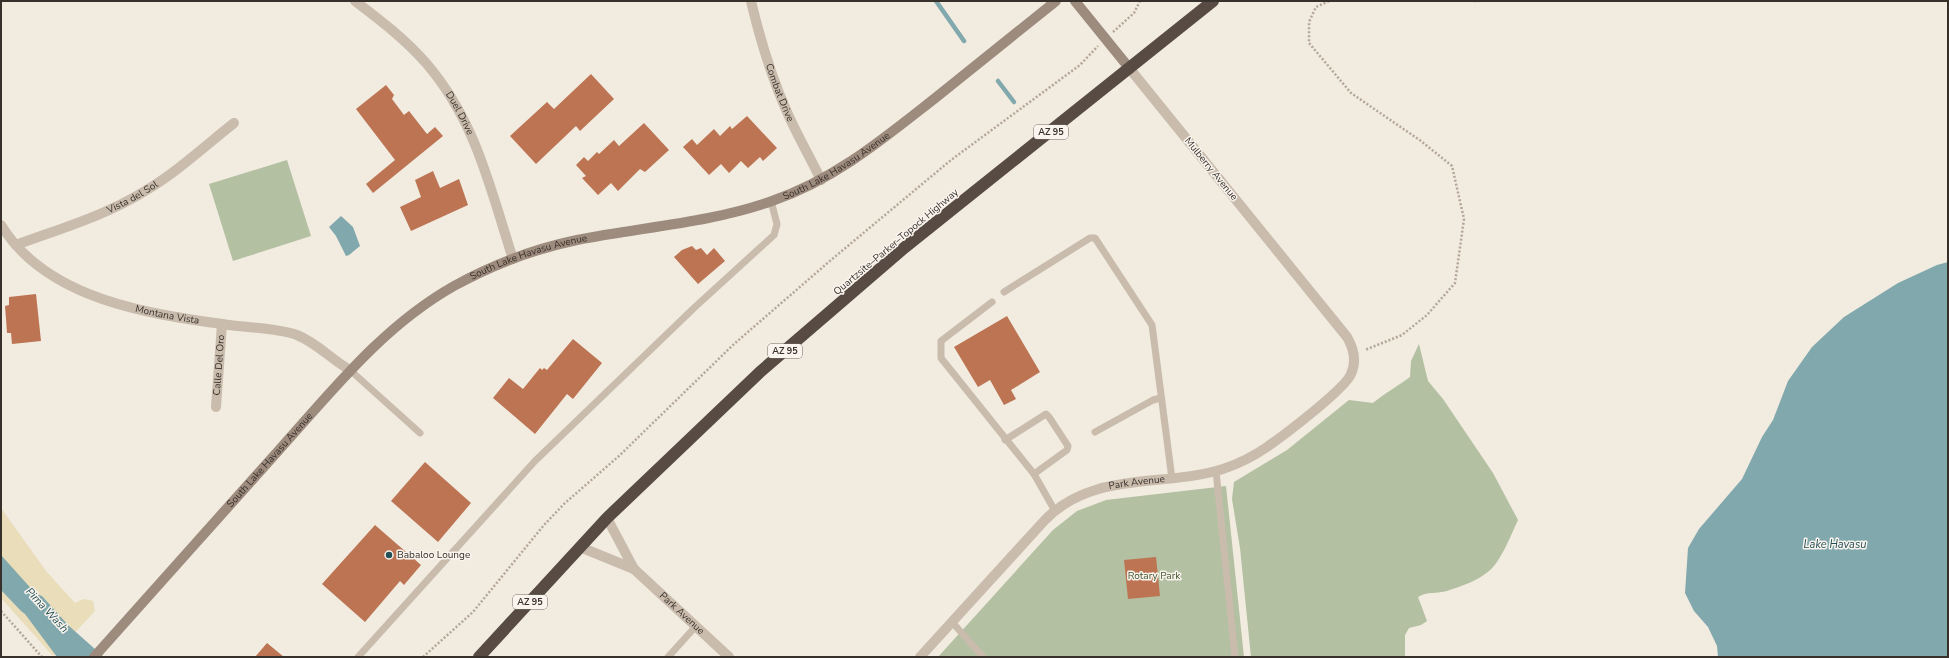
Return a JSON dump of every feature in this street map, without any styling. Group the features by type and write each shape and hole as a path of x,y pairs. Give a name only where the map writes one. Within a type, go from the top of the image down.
{"highway":[{"name":"Quartzsite–Parker–Topock Highway","path":"607,518 760,372 904,248 1130,69 1213,1"},
{"name":"AZ 95","path":"479,657 607,518"}],"main road":[{"name":"South Lake Havasu Avenue","path":"94,657 350,370 397,326 424,305 458,284 513,259 544,248 577,240 713,216 771,202 821,180 853,162 877,144 1056,1"},
{"name":"Mulberry Avenue","path":"1075,1 1130,69"}],"street":[{"name":"Duel Drive","path":"355,1 410,46 425,62 452,98 473,137 481,158 513,259"},
{"name":"Combat Drive","path":"751,1 758,33 771,73 787,112 821,180"},
{"name":"Mulberry Avenue","path":"1130,69 1347,337 1354,354"},
{"name":"Vista del Sol","path":"16,245 96,216 144,192 166,177 234,123"},
{"name":"Montana Vista","path":"1,225 29,259 48,272 107,301 160,315 297,335 314,344 335,362 350,370"},
{"name":"Calle Del Oro","path":"216,407 222,324"},
{"name":"Park Avenue","path":"920,657 1054,511 1071,499 1095,489 1112,485 1195,476 1216,471 1240,462 1267,447 1344,385 1353,369 1354,354"},
{"name":"Park Avenue","path":"607,518 634,569 729,657"},
{"name":"Park Avenue","path":"580,546 634,569"}],"lane":[{"path":"358,657 535,461 695,307 774,235 777,224 771,202"},
{"path":"1004,292 1090,238 1095,238 1152,325 1172,479"},
{"path":"992,302 941,341 941,358 1005,440 1034,474 1054,511"},
{"path":"350,370 420,433"},
{"path":"1095,432 1153,400 1162,398"},
{"path":"1005,440 1046,414 1050,417 1068,446 1066,450 1034,474"},
{"path":"1216,471 1235,657"},
{"path":"952,622 983,657"},
{"path":"668,657 696,626"}],"path":[{"path":"423,657 473,612 544,525 565,503 619,456 734,344 831,260 939,170 1080,65 1105,39 1134,13 1140,1"},
{"path":"1329,1 1316,7 1309,22 1309,43 1351,93 1421,141 1452,166 1464,219 1455,283 1427,315 1402,335 1354,354"},
{"path":"1474,1 1479,1"},
{"path":"1,611 42,657"}],"green space":[{"path":"287,160 311,236 233,261 209,184"},
{"path":"1419,344 1428,381 1443,399 1493,473 1518,520 1501,555 1493,567 1484,575 1464,585 1447,591 1425,594 1418,597 1427,621 1421,625 1409,628 1405,635 1405,657 1251,657 1240,548 1232,499 1234,482 1287,450 1349,400 1373,403 1410,377 1411,361"},
{"name":"Rotary Park","path":"1226,486 1244,657 938,657 1053,530 1077,511 1106,500"}],"sand":[{"path":"1,508 46,571 75,603 84,599 93,601 95,611 53,656 1,598"}],"water":[{"path":"341,216 353,227 360,246 346,256 336,236 329,227"},
{"name":"Lake Havasu","path":"1948,262 1948,657 1718,657 1717,646 1708,627 1694,611 1685,593 1688,548 1699,529 1742,479 1762,437 1773,420 1788,381 1812,347 1844,317 1898,283 1937,265"},
{"name":"Pima Wash","path":"1,555 36,594 42,596 69,626 104,657 57,657 25,614 1,590"}],"building":[{"path":"591,74 614,99 580,131 576,126 536,164 510,136 547,102 554,109"},
{"path":"386,85 394,95 392,99 404,115 409,111 427,134 435,127 443,136 373,193 366,184 395,160 356,109"},
{"path":"747,116 777,148 763,161 760,157 748,168 741,161 729,173 721,164 709,175 683,147 692,139 697,145 714,129 720,136 730,126 732,129"},
{"path":"644,123 669,150 645,172 640,169 618,191 611,183 598,195 582,178 586,176 576,165 584,157 588,161 597,152 599,154 614,140 619,146"},
{"path":"433,171 440,188 459,179 468,205 411,231 400,207 421,197 415,180"},
{"path":"692,246 696,250 701,248 707,255 714,248 725,261 698,284 674,257 682,250"},
{"path":"36,294 41,341 12,344 11,333 7,333 5,306 9,305 9,297"},
{"path":"1007,316 1040,372 1011,390 1016,399 1004,405 990,380 978,387 954,347"},
{"path":"573,339 602,363 573,399 567,394 535,434 493,398 509,378 523,389 540,368 542,370 544,368 547,370"},
{"path":"425,462 471,503 438,542 391,501"},
{"path":"375,525 421,565 404,585 400,581 365,622 322,584"},
{"path":"1156,557 1160,596 1128,599 1124,560"},
{"path":"267,643 284,657 255,657"}],"waterway":[{"path":"936,1 964,41"},
{"path":"998,81 1014,102"}],"place":[{"name":"Babaloo Lounge","path":"389,555"}]}
